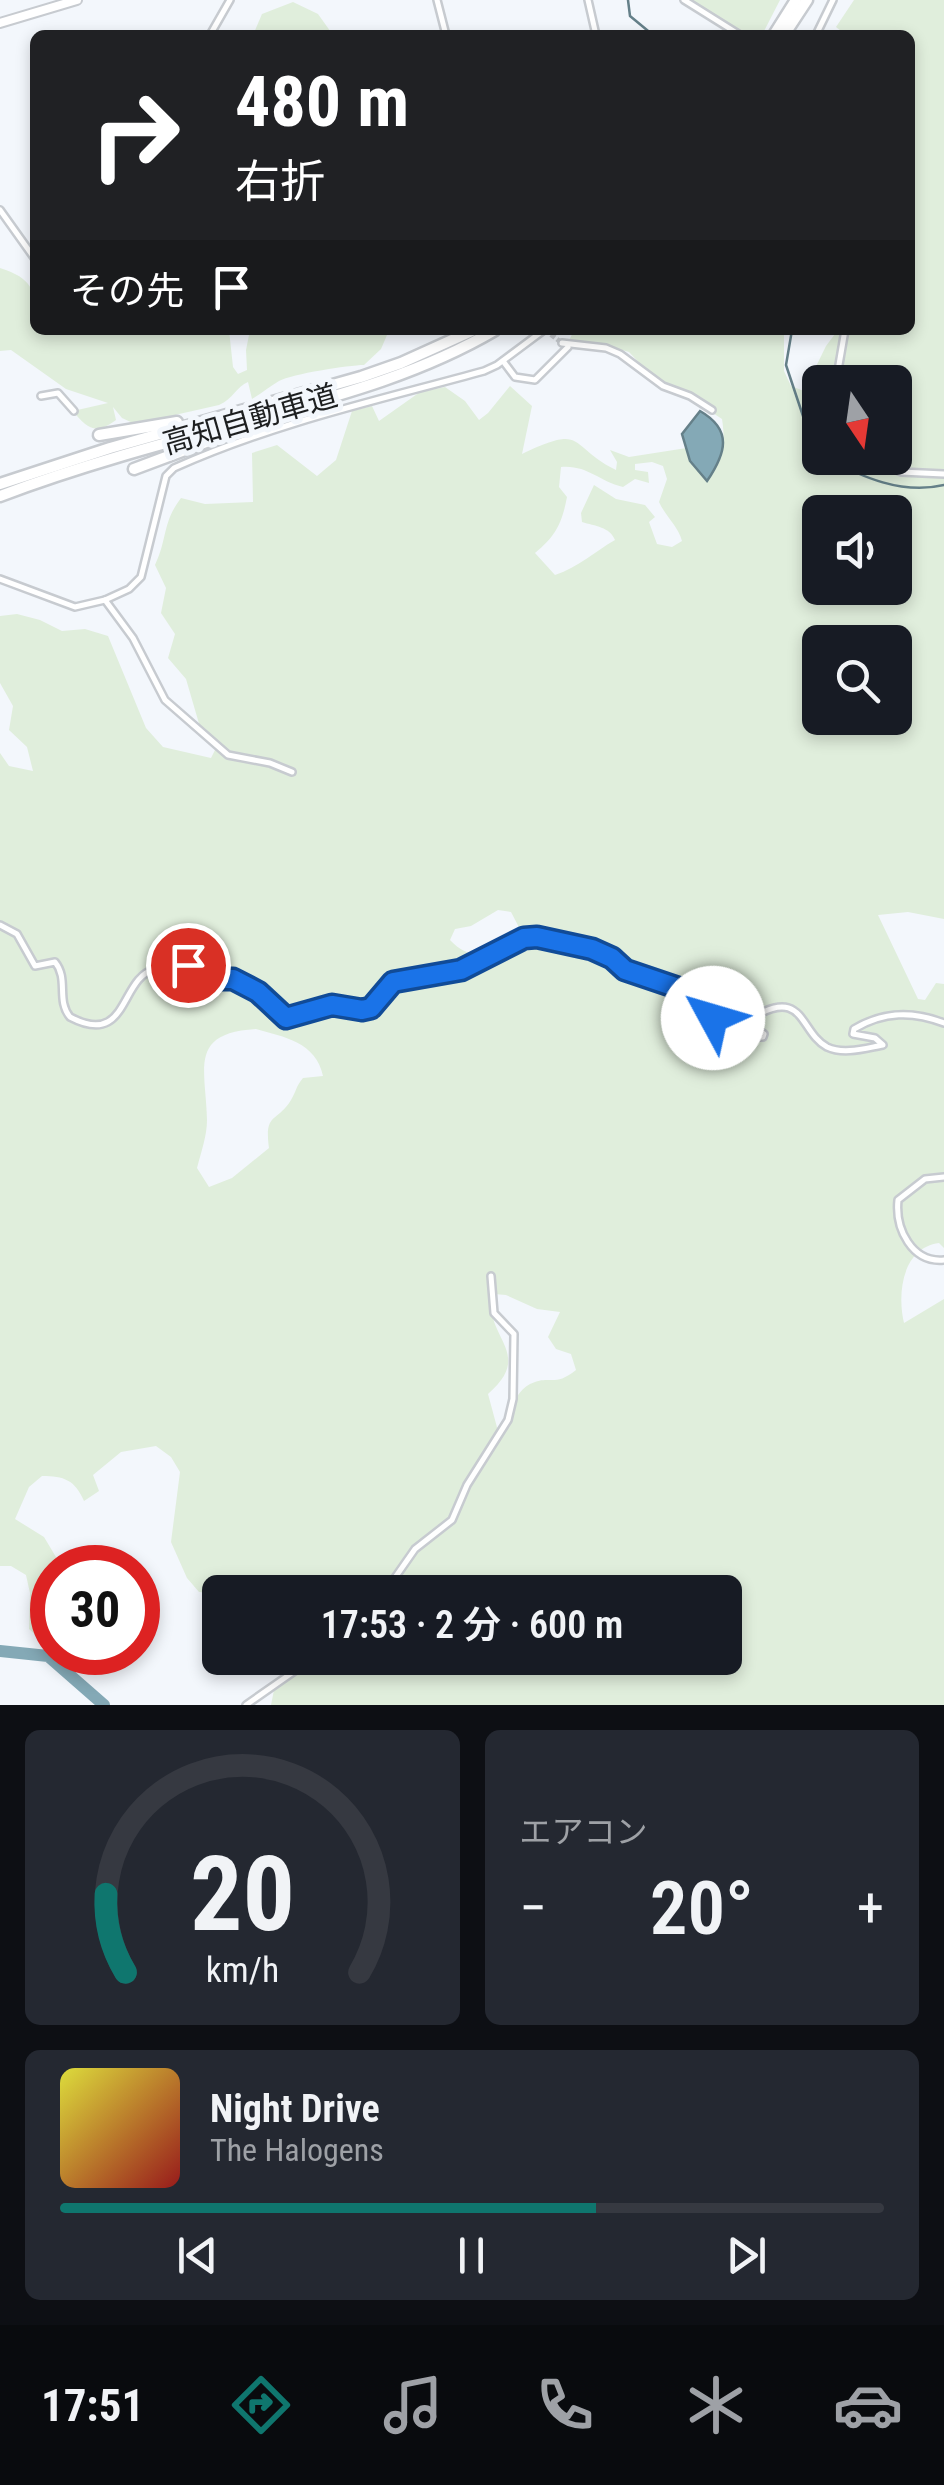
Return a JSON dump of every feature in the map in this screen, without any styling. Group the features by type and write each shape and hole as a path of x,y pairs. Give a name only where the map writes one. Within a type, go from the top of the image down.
{"highway":[{"path":"780,30 796,0"},
{"path":"781,30 807,0"},
{"name":"高知自動車道","path":"0,496 321,395 463,335"},
{"name":"高知自動車道","path":"0,484 110,448 408,372 486,335"},
{"path":"99,435 321,395"},
{"path":"134,468 321,395"}],"main road":[{"path":"0,23 76,0"}],"street":[{"path":"213,30 230,0"},
{"path":"438,0 445,30"},
{"path":"588,0 595,30"},
{"path":"684,0 732,30"},
{"path":"818,30 833,0"},
{"path":"0,210 30,252"},
{"path":"0,579 75,607 105,600 129,589 141,577 166,476 174,468 271,430 353,404 484,371 503,362 538,335"},
{"path":"839,365 844,335"},
{"path":"503,362 515,376 535,380 565,344 606,348 663,386 712,410"},
{"path":"41,396 58,393 74,410"},
{"path":"912,473 944,474"},
{"path":"105,600 132,638 165,700 228,755 270,763 292,772"},
{"path":"0,924 16,934 35,966 55,962 60,968 62,999 70,1017 97,1025 115,1018 140,978 155,970 167,972 188,965 214,979 233,979 258,992 286,1018 332,1005 371,1008 393,982 461,970 524,938 537,937 592,949 612,958 625,970 696,994 708,1004 720,1028 732,1035 764,1037 750,1020 784,1008 798,1012 823,1045 843,1050 883,1046 875,1038 853,1034 854,1029 892,1013 944,1023"},
{"path":"944,1177 924,1179 898,1200 897,1210 902,1231 920,1256 944,1260"},
{"path":"397,1575 415,1549 452,1520 467,1485 512,1409 514,1334 494,1313 491,1276"},
{"path":"246,1705 289,1675"}],"green space":[{"path":"688,0 780,0 765,30 733,30"},
{"path":"854,0 944,0 944,919 908,912 878,915 918,999 925,1000 936,983 944,984 944,1248 939,1243 917,1254 905,1274 901,1299 904,1323 944,1299 944,1705 271,1705 274,1690 292,1675 742,1675 742,1575 202,1575 202,1592 199,1592 187,1578 171,1542 180,1472 171,1457 156,1446 121,1452 93,1475 99,1491 84,1501 77,1488 63,1478 42,1476 29,1487 15,1519 44,1537 49,1545 30,1545 30,1593 26,1575 11,1566 0,1566 0,753 9,766 33,771 27,747 9,730 13,706 0,683 0,616 17,614 62,631 85,629 108,636 146,728 163,747 211,758 218,744 200,727 186,679 168,658 175,634 161,613 166,588 155,565 171,515 181,498 205,504 253,502 252,453 277,445 317,476 336,460 352,411 372,406 379,421 420,392 445,387 465,401 479,420 510,386 532,406 522,454 567,439 616,470 617,462 610,450 629,457 693,447 692,461 706,481 722,452 722,419 687,396 663,388 629,352 604,345 568,343 572,335 784,335 784,371 791,386 802,390 802,475 912,475 912,365 817,365 834,335 915,335 915,30 836,27","holes":["652,462 663,466 667,479 659,502 682,541 672,547 657,544 649,522 655,517 645,505 616,499 594,485 581,513 582,522 606,530 615,540 555,575 535,553 553,535 563,514 567,497 559,487 561,467 579,468 623,487 635,479 649,483 648,472 635,470 635,464","498,910 511,912 523,935 505,948 477,955 450,940 455,929 471,926","256,1029 306,1048 314,1055 323,1076 303,1078 286,1107 270,1123 269,1148 232,1178 209,1187 197,1168 207,1126 206,1057 210,1046 220,1038","494,1294 506,1295 537,1309 560,1312 548,1337 556,1349 571,1354 576,1370 524,1388 498,1431 488,1394 502,1379 508,1355 494,1321"]},
{"path":"293,2 318,14 329,30 255,30 262,14"},
{"path":"0,268 22,278 30,287 30,335 230,335 233,367 238,374 247,370 249,335 387,335 381,349 364,365 286,378 252,399 248,382 219,405 135,424 122,418 113,407 116,420 97,428 83,422 73,411 108,403 66,389 11,350 0,351"}],"water":[{"path":"700,411 718,426 723,443 719,461 707,481 690,461 682,434"}],"waterway":[{"path":"628,0 630,16 647,30"},
{"path":"791,335 786,365 802,413"},
{"path":"862,475 913,488 944,485"},
{"path":"0,1651 48,1656 104,1705"}],"tunnel":[{"path":"552,335 562,343"}],"route":[{"path":"188,965 214,979 233,979 258,992 286,1018 332,1005 371,1008 393,982 461,970 524,938 537,937 592,949 612,958 625,970 696,994 704,998 713,1018"}]}
